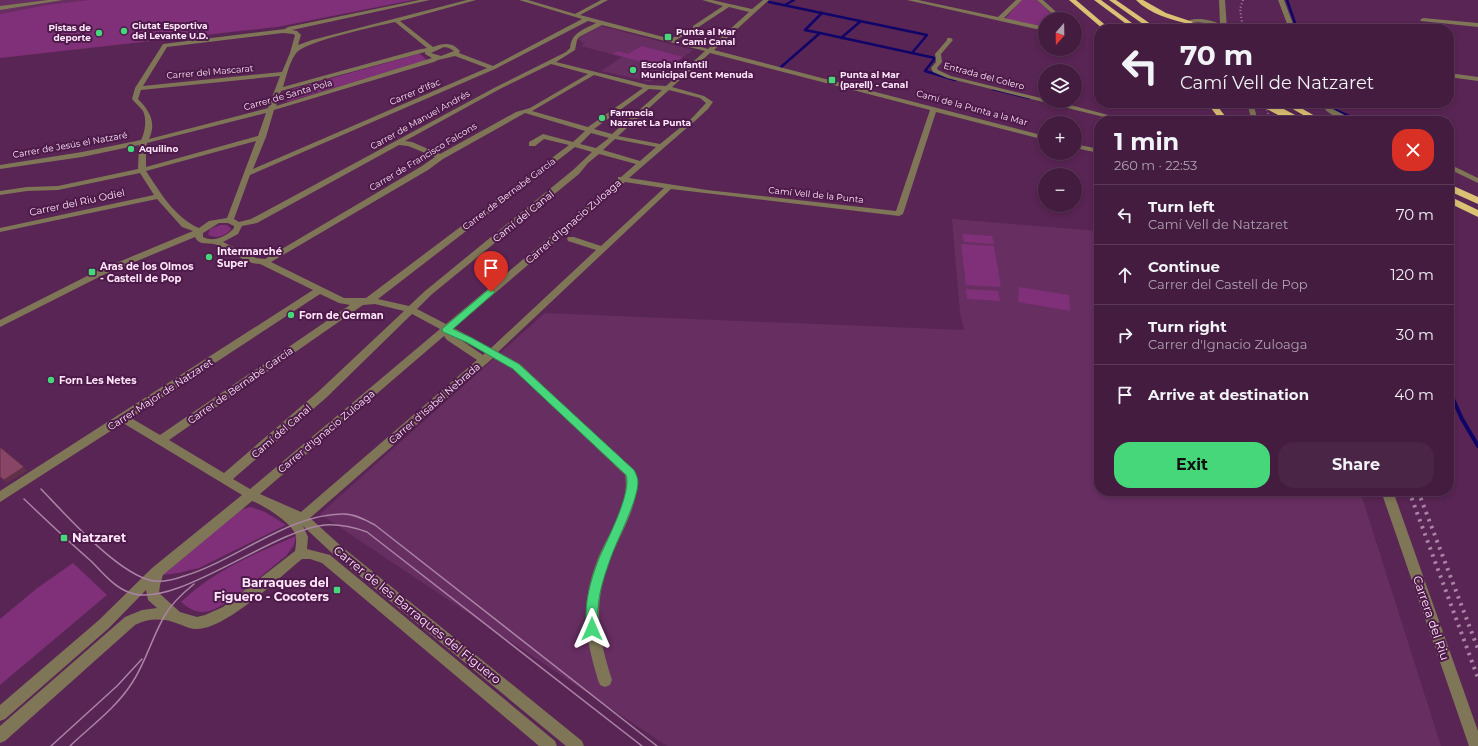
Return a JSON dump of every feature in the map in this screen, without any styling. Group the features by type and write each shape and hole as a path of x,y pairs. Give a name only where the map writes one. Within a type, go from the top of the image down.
{"highway":[{"path":"1072,0 1101,24"},
{"path":"1097,0 1130,24"},
{"path":"1112,0 1148,24"},
{"path":"1139,0 1155,11 1168,17 1190,22"},
{"path":"1215,108 1221,116"},
{"path":"1273,108 1289,116"},
{"path":"1295,108 1311,116"},
{"path":"1454,189 1478,201"},
{"path":"1454,202 1478,214"}],"street":[{"path":"0,4 21,0"},
{"path":"0,8 60,0"},
{"path":"276,32 427,0"},
{"path":"293,52 301,46 314,41 473,0"},
{"name":"Camí de la Punta a la Mar","path":"522,0 575,16 673,40 1038,136"},
{"path":"542,6 553,0"},
{"path":"575,16 605,0"},
{"path":"705,0 753,11"},
{"name":"Camí del Canal","path":"225,479 323,394 428,293 576,172 580,166 599,151 766,0"},
{"path":"910,0 1038,27"},
{"path":"1000,19 1019,0"},
{"path":"1040,0 1053,12"},
{"path":"1282,0 1290,24"},
{"path":"1184,24 1202,21 1214,16 1222,2"},
{"path":"1222,2 1223,24"},
{"path":"946,8 951,3"},
{"path":"673,40 728,5"},
{"name":"Carrer d'Ifac","path":"247,174 493,68 587,19"},
{"path":"396,20 430,50 427,53 436,58"},
{"path":"1423,20 1478,25"},
{"path":"1202,21 1214,24"},
{"name":"Carrer de Manuel Andrés","path":"238,225 254,221 496,89 550,62 573,49 574,40 577,36 602,23"},
{"path":"314,41 306,42 302,40 305,28 316,24"},
{"path":"199,232 184,224 159,196 142,170 141,159 143,142 148,134 148,119 146,111 135,99 138,88 165,45 276,32 289,31 298,33 298,38 293,52 230,220"},
{"name":"Entrada del Colero","path":"949,39 950,40 938,54 939,62 934,68 935,71 950,77 1038,99"},
{"name":"Carrer de Santa Pola","path":"143,142 271,110 424,64 436,58 455,54 457,51 451,46 444,45 278,90"},
{"path":"455,54 493,68"},
{"path":"550,62 648,87 667,88"},
{"name":"Carrer de Francisco Falcons","path":"263,262 425,168 440,157 518,113 526,112 537,106 593,73"},
{"name":"Carrer del Mascarat","path":"138,88 284,74"},
{"path":"1454,76 1478,79"},
{"name":"Carrer de Bernabé García","path":"160,440 365,301 575,144 587,134 590,129 648,87"},
{"name":"Carrer d'Ignacio Zuloaga","path":"0,714 104,624 161,568 251,495 446,330 706,108 710,102 702,97 667,88"},
{"name":"Entrada del Colero","path":"1075,108 1108,116"},
{"path":"1326,108 1343,116"},
{"name":"Camí Vell de la Punta","path":"621,179 669,187 898,214 934,109"},
{"path":"526,112 614,137 660,146"},
{"path":"532,144 543,136 641,163"},
{"path":"0,193 27,189 58,188 142,170 262,137"},
{"name":"Carrer de Jesús el Natzaré","path":"0,168 108,150 143,142"},
{"path":"399,143 409,144 440,157"},
{"path":"1082,147 1094,150"},
{"path":"1454,169 1478,181"},
{"name":"Carrer d'Isabel Nebrada","path":"302,518 488,356 669,187"},
{"name":"Carrer del Riu Odiel","path":"0,230 159,196"},
{"path":"0,324 100,273 199,232 210,224 230,220 238,225 238,228 231,236 214,241 202,240 199,238 199,232"},
{"path":"231,236 231,240 234,243 261,258 263,262"},
{"path":"571,239 601,249"},
{"path":"214,241 255,261 263,262 342,301 365,301 411,309 429,318 446,330 450,338 488,356 516,366 630,473 633,480 632,487 625,509 605,558 595,589 592,609 592,629 596,651 605,680"},
{"name":"Carrer Major de Natzaret","path":"0,497 320,290"},
{"name":"Carrer de les Barraques del Figuero","path":"123,418 251,495 302,518 337,550 577,746"},
{"name":"Carrera del Riu","path":"1389,496 1476,746"},
{"path":"0,736 130,621 150,613 161,613 197,623 218,617 228,611 300,554 303,538 299,527 269,504"},
{"name":"Carrer de les Barraques del Figuero","path":"300,554 310,554 326,559 550,746"},
{"path":"161,568 155,576 153,582 153,596 175,616"}],"shaded area":[{"path":"0,0 88,0 46,5 0,14"},
{"name":"Ciutat Esportiva del Levante U.D.","path":"88,0 413,0 277,27 0,58 0,14 46,5"},
{"path":"1021,0 1037,0 1050,12 1038,12 1038,26 1005,19"},
{"path":"601,26 693,50 650,82 601,71 622,57 581,46 584,44 578,38"},
{"path":"642,46 683,57 666,69 613,54 618,51 628,54"},
{"path":"418,54 427,60 287,102 291,90 293,89"},
{"path":"952,219 1094,231 1094,496 1362,496 1441,746 667,746 320,514 545,313 964,330 960,313"},
{"path":"220,225 227,225 231,229 221,236 215,237 208,235 210,229"},
{"path":"962,234 992,236 994,244 964,242"},
{"path":"961,244 994,246 1001,287 966,285"},
{"path":"1019,287 1069,295 1070,311 1018,302"},
{"path":"966,289 998,291 1000,301 967,299"},
{"path":"251,507 265,512 286,525 199,568 163,575 239,510"},
{"path":"296,536 294,545 286,556 226,603 209,611 201,612 190,609 181,602 193,591 221,572 250,556"},
{"path":"73,563 107,595 0,685 0,619 36,589"}],"building":[{"path":"0,447 24,467 4,480 0,477"}],"waterway":[{"path":"785,5 794,0"},
{"path":"1287,0 1295,24"},
{"path":"769,2 822,13"},
{"path":"820,33 805,30 822,13"},
{"path":"822,13 861,21"},
{"path":"841,38 861,21"},
{"path":"861,21 927,35 912,53"},
{"path":"781,67 820,33"},
{"path":"820,33 841,38"},
{"path":"841,38 912,53"},
{"path":"912,53 935,58 925,71 955,80"},
{"path":"993,89 1029,98"},
{"path":"1333,108 1349,116"},
{"path":"1454,401 1462,419 1478,446"}],"tram line":[{"path":"41,489 90,540 119,564 133,573 155,581 175,579 203,569 283,529 303,521 324,516 344,514 360,518 375,525 657,746"},
{"path":"24,499 113,582 128,592 147,595 170,591 196,581 278,540 303,530 325,525 336,525 346,526 367,532 642,746"},
{"path":"70,746 111,709 126,692 137,675 165,615 178,598 194,584"},
{"path":"51,746 117,686 142,659"}],"railway":[{"path":"1242,24 1240,9 1243,0"},
{"path":"1266,108 1269,116"},
{"path":"1411,496 1478,678"},
{"path":"1420,496 1478,649"}],"place":[{"name":"Ciutat Esportiva del Levante U.D.","path":"124,31"},
{"name":"Pistas de deporte","path":"99,33"},
{"name":"Punta al Mar - Camí Canal","path":"668,37"},
{"name":"Escola Infantil Municipal Gent Menuda","path":"633,70"},
{"name":"Punta al Mar (parell) - Canal","path":"832,80"},
{"name":"Farmacia Nazaret La Punta","path":"602,118"},
{"name":"Aquilino","path":"131,149"},
{"name":"Intermarché Super","path":"209,257"},
{"name":"Aras de los Olmos - Castell de Pop","path":"92,272"},
{"name":"Forn de German","path":"291,315"},
{"name":"Forn Les Netes","path":"51,380"},
{"name":"Natzaret","path":"64,538"},
{"name":"Barraques del Figuero - Cocoters","path":"337,590"}],"route":[{"path":"491,292 446,330 454,332 516,366 630,473 633,480 625,509 605,558 595,589 592,609 592,629"}]}
